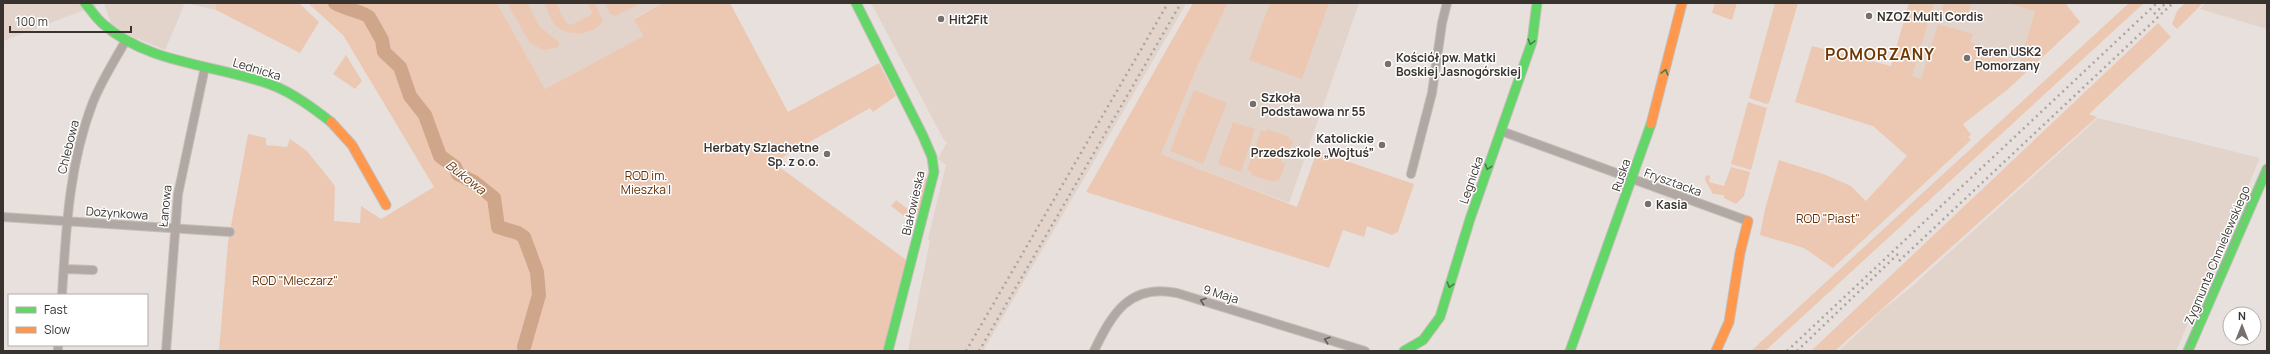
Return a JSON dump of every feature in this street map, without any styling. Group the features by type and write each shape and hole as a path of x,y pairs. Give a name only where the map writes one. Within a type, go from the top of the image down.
{"street":[{"name":"Lednicka","path":"85,3 104,24 126,40 151,51 205,67 265,82 281,88 339,129 347,138 386,205"},
{"name":"Białowieska","path":"856,3 923,136 932,157 934,172 888,351"},
{"path":"1411,174 1432,93 1442,23 1447,3"},
{"name":"Legnicka","path":"1404,351 1423,340 1440,318 1470,219 1532,42 1537,3"},
{"name":"Ruska","path":"1570,351 1633,180 1655,110 1682,3"},
{"name":"Chlebowa","path":"62,294 67,221 74,167 85,126 99,88 126,40"},
{"name":"Łanowa","path":"166,351 174,228 179,184 205,67"},
{"name":"Frysztacka","path":"1501,130 1633,180 1748,221"},
{"name":"Zygmunta Chmielewskiego","path":"2188,351 2267,169"},
{"name":"Dożynkowa","path":"3,217 230,232"},
{"path":"1716,351 1729,322 1740,253 1748,221"},
{"path":"64,269 93,270"},
{"name":"9 Maja","path":"1094,351 1110,319 1122,305 1144,293 1163,291 1177,293 1365,351"}],"shaded area":[{"path":"3,3 103,3 3,41"},
{"path":"104,3 185,3 165,50 129,35 111,23"},
{"path":"185,3 215,3 216,10"},
{"path":"497,3 663,3 634,18 643,36 545,89"},
{"path":"871,3 1190,3 1188,5 1186,4 983,351 908,351 930,241 928,239 946,165 938,159 947,142 944,140"},
{"name":"Szkoła Podstawowa nr 55","path":"1228,3 1359,3 1289,203 1161,154 1198,65"},
{"name":"Teren USK2 Pomorzany","path":"1909,3 2064,3 2080,22 2008,89 1963,124 1891,66"},
{"path":"2205,3 2267,3 2267,29 2200,9"},
{"path":"2098,118 2260,158 2176,351 1839,351 1881,311 1909,289"}],"green space":[{"path":"215,3 299,3 319,22 300,53 216,10"},
{"path":"308,3 497,3 545,89 643,36 634,19 663,3 730,3 788,112 879,63 896,96 873,112 870,108 774,163 905,259 906,263 885,351 219,351 228,242 248,134 266,138 266,145 287,147 290,139 307,151 335,186 334,221 360,223 361,206 381,219 434,187 343,35"},
{"path":"507,3 527,3 540,27 559,42 558,47 543,50 530,43"},
{"path":"544,3 556,3 566,23 571,25 593,14 587,3 595,3 603,21 599,26 587,32 566,32 555,25"},
{"path":"605,3 641,3 615,16 610,14"},
{"path":"1193,3 1228,3 1198,65 1161,154 1297,207 1317,151 1414,184 1398,232 1392,235 1367,226 1364,237 1343,230 1329,268 1086,192"},
{"path":"1270,3 1329,3 1302,79 1249,60"},
{"path":"1715,3 1737,3 1732,20 1712,13"},
{"path":"1775,3 1798,3 1769,103 1766,104 1749,98"},
{"name":"ROD \"Piast\"","path":"1909,3 1934,3 1912,76 1921,79 1938,24 1973,34 1970,42 1985,47 1983,53 2020,63 2035,11 2008,3 2065,3 2080,22 2008,89 1963,124 1971,135 1968,137 1971,140 1833,268 1804,248 1760,235 1765,209 1779,160 1826,175 1851,186 1866,201 1907,156 1873,126 1795,102 1812,46 1891,66"},
{"path":"1944,3 1971,3 1966,21 1941,14"},
{"path":"2129,3 2144,3 1765,351 1751,351"},
{"path":"2185,3 2203,3 2177,29 2172,24 2177,11"},
{"path":"2158,23 2171,37 2089,114 2097,117 1835,351 1811,351"},
{"path":"346,55 362,81 355,89 333,74"},
{"path":"1194,90 1227,103 1203,164 1170,151"},
{"path":"1748,102 1767,108 1751,170 1731,164"},
{"path":"1233,122 1255,129 1241,172 1218,164"},
{"path":"1267,129 1289,137 1289,139 1293,141 1287,158 1282,157 1281,162 1285,164 1279,181 1275,180 1274,182 1251,175 1252,172 1247,170 1253,153 1258,154 1260,149 1255,148 1261,130 1266,132"},
{"path":"1731,167 1750,172 1744,196 1736,204 1724,198 1724,195 1713,194 1705,180 1706,175 1710,176 1709,182 1724,186"},
{"path":"920,177 928,179 919,216 910,213 908,219 891,206 896,200 909,210 914,206"}],"waterway":[{"name":"Bukowa","path":"335,3 369,17 382,40 384,52 400,67 410,96 425,115 440,156 455,167 458,174 474,182 494,198 498,227 518,233 524,237 537,272 539,295 524,347"}],"tram line":[{"path":"2186,351 2267,163"}],"railway":[{"path":"966,351 1168,3"},
{"path":"979,351 1181,3"},
{"path":"1787,351 2157,3"},
{"path":"2154,14 2166,3"},
{"path":"1899,261 2173,3"},
{"path":"1797,351 1900,252"}],"traffic: fast":[{"path":"85,3 103,24 121,38 141,48 162,56 229,72 280,88 310,106 331,122"},
{"path":"856,3 923,136 932,157 934,172 888,351"},
{"path":"1404,351 1423,340 1440,317 1470,219 1532,42 1537,3"},
{"path":"1570,351 1651,124"},
{"path":"2188,351 2267,169"}],"traffic: slow":[{"path":"1651,124 1682,3"},
{"path":"331,122 352,145 386,205"},
{"path":"1716,351 1729,322 1740,253 1748,221"}],"place":[{"name":"NZOZ Multi Cordis","path":"1869,16"},
{"name":"Hit2Fit","path":"941,19"},
{"name":"Teren USK2 Pomorzany","path":"1967,58"},
{"name":"Kościół pw. Matki Boskiej Jasnogórskiej","path":"1388,64"},
{"name":"Szkoła Podstawowa nr 55","path":"1253,104"},
{"name":"Katolickie Przedszkole „Wojtuś”","path":"1382,145"},
{"name":"Herbaty Szlachetne Sp. z o.o.","path":"827,154"},
{"name":"Kasia","path":"1648,204"}],"district":[{"name":"POMORZANY","path":"1880,54"}],"park label":[{"name":"ROD im. Mieszka I","path":"646,182"},
{"name":"ROD \"Mleczarz\"","path":"295,280"}]}
